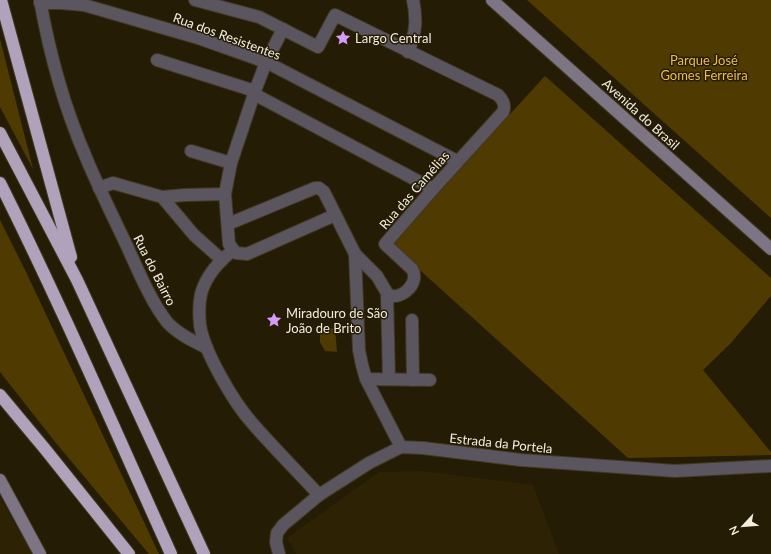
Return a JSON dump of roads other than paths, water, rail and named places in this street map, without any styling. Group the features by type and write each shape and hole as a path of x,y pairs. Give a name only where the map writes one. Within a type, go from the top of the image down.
{"highway":[{"path":"1,0 78,280"},
{"path":"0,133 78,280 204,554"},
{"path":"0,183 83,358 171,554"},
{"path":"0,395 129,554"}],"main road":[{"name":"Avenida do Brasil","path":"492,0 771,249"},
{"path":"0,480 40,554"}],"street":[{"path":"195,0 259,17 318,47 335,15 408,52 416,30 413,0"},
{"name":"Rua dos Resistentes","path":"40,2 84,5 198,38 266,62 457,161"},
{"name":"Rua do Bairro","path":"40,2 47,40 59,84 87,160 135,263 160,312 176,331 207,348"},
{"path":"283,29 266,62 254,92 231,163 225,194 230,244 236,253 247,254 335,215"},
{"name":"Rua das Camélias","path":"387,293 391,296 401,296 408,290 415,280 412,269 385,244 432,189 505,109 504,104 498,95 408,52"},
{"path":"157,60 254,92 432,189"},
{"path":"191,151 231,163"},
{"path":"99,188 113,183 162,197 225,194"},
{"path":"228,224 315,188 319,188 324,192 355,254 378,276 387,293 389,379"},
{"path":"162,197 194,235 222,260"},
{"path":"233,250 212,271 201,294 200,325 207,348 236,402 252,423 319,495"},
{"path":"355,254 362,365 366,379 401,448"},
{"path":"412,320 413,380"},
{"path":"366,379 430,380"},
{"name":"Estrada da Portela","path":"279,554 276,542 277,533 283,525 319,495 374,461 401,448 423,448 521,460 675,471 771,466"}],"place":[{"name":"Largo Central","path":"343,38"},
{"name":"Miradouro de São João de Brito","path":"274,320"}],"park label":[{"name":"Parque José Gomes Ferreira","path":"704,68"}]}
